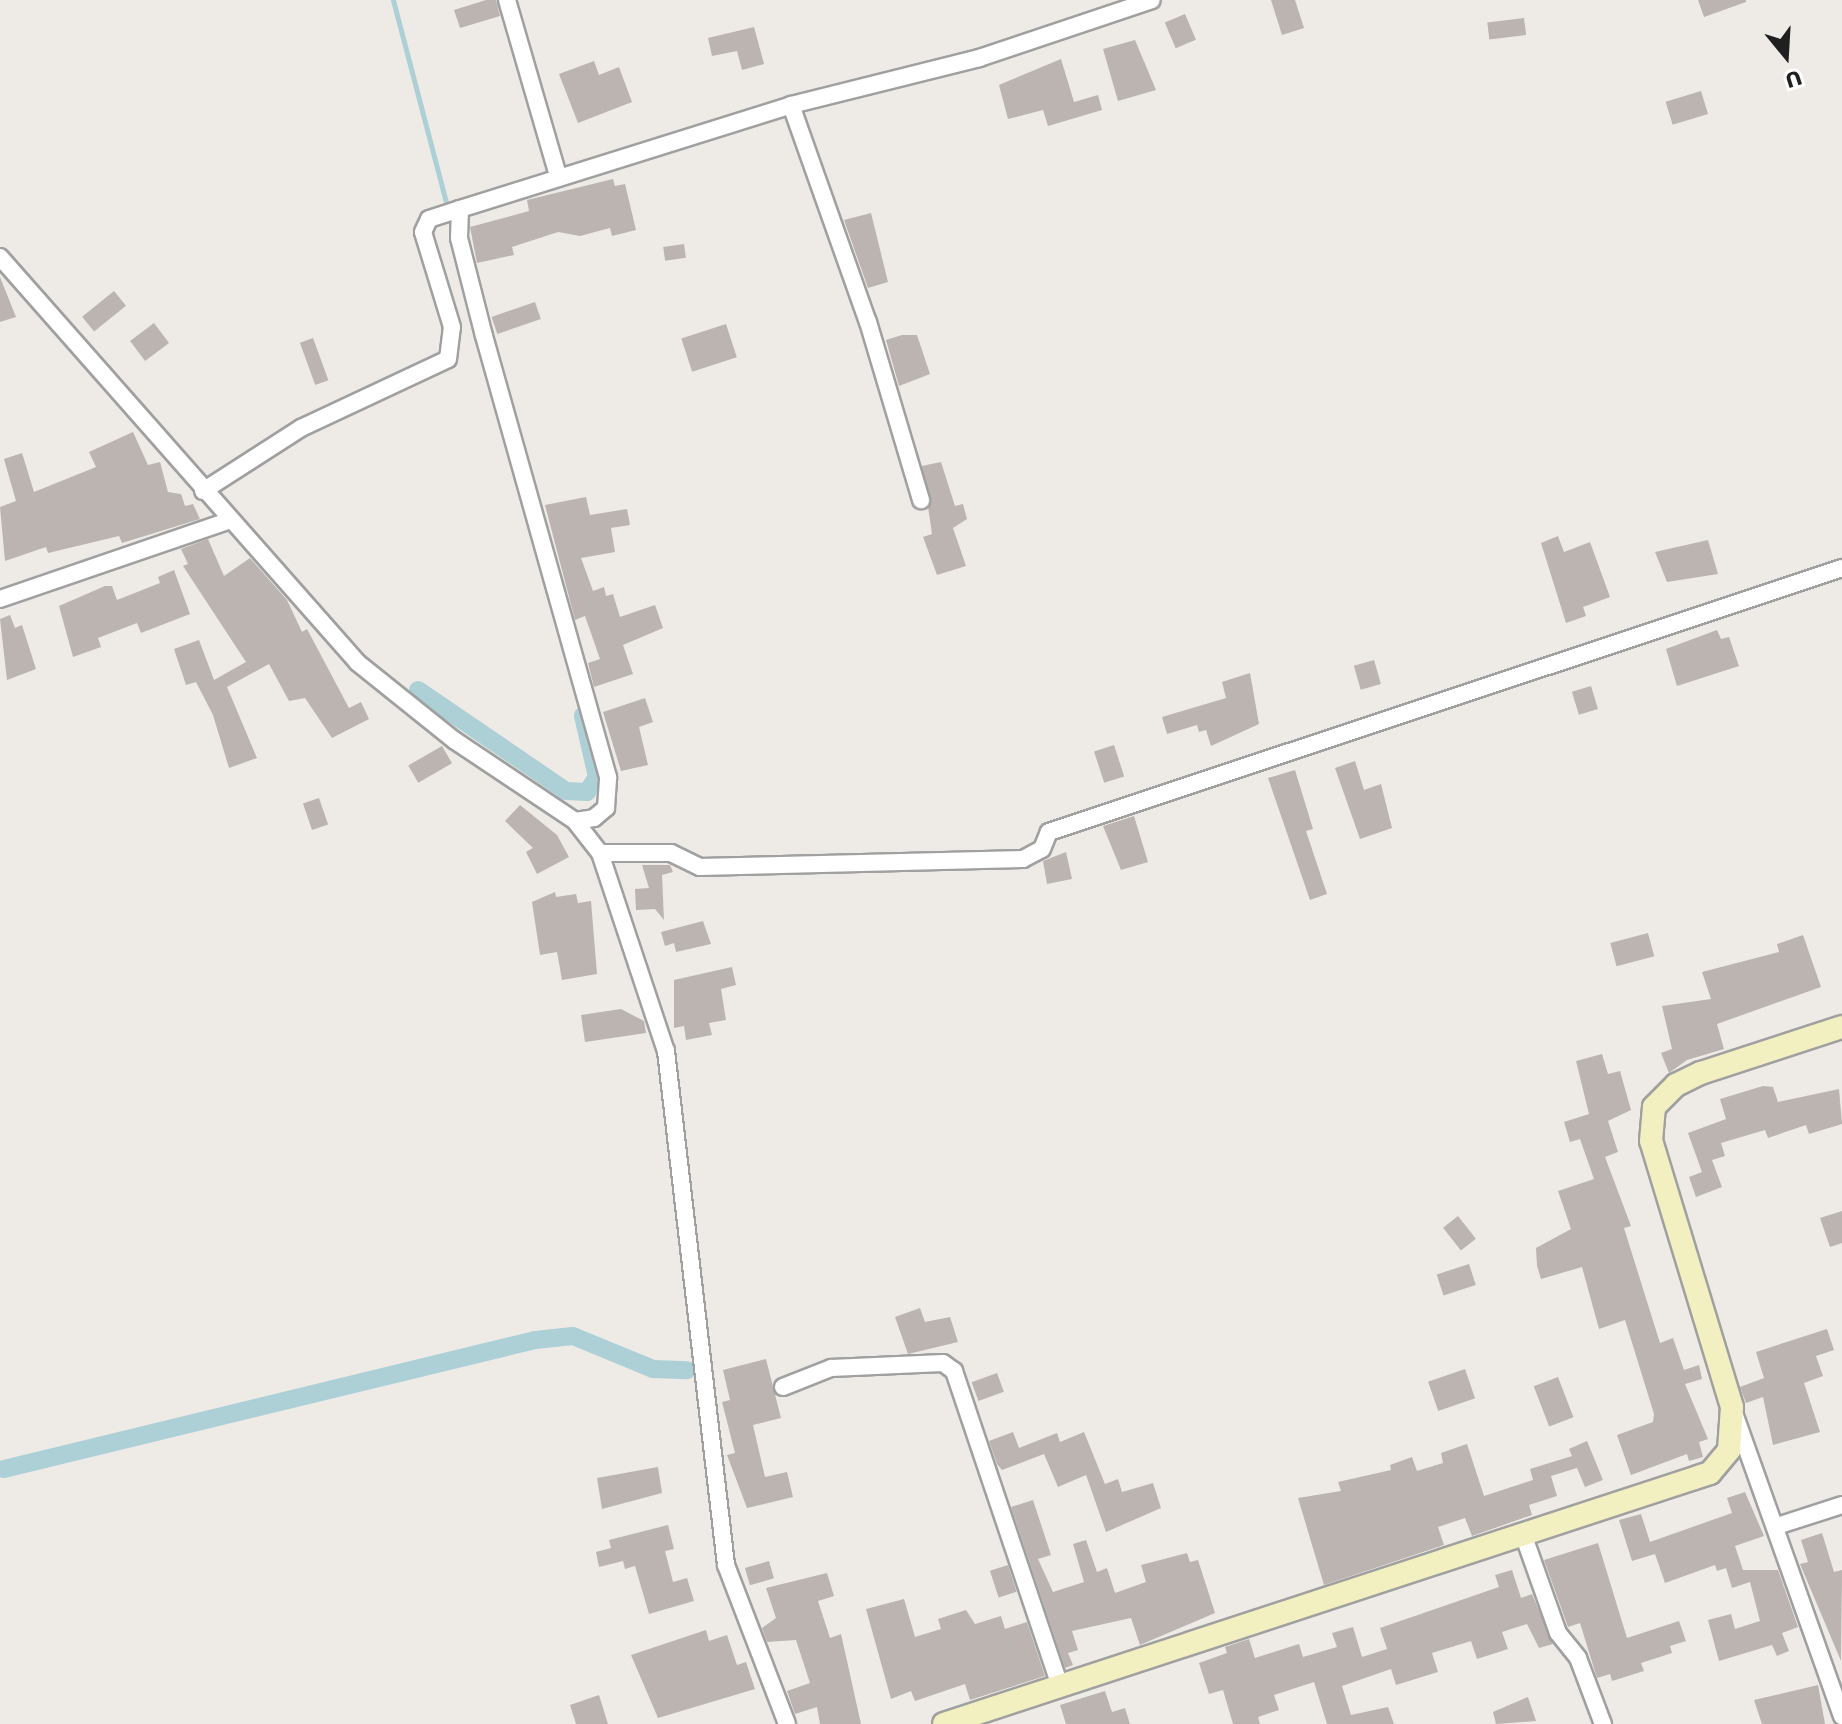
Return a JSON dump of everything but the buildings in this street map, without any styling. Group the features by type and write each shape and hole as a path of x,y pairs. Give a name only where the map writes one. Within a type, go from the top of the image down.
{"street":[{"path":"507,0 558,176"},
{"path":"203,491 301,428 448,359 452,327 423,232 436,217 791,105 979,58 1152,0"},
{"path":"791,105 868,322 921,500"},
{"path":"456,210 459,238 484,336 608,777 606,808 594,818 575,821"},
{"path":"0,257 203,491 358,663 454,740 575,821 600,853 666,1051 695,1336 730,1582 787,1724"},
{"path":"0,599 231,520"},
{"path":"600,853 671,853 700,867 1023,859 1042,849 1049,832 1842,568"},
{"path":"1842,1027 1701,1073 1676,1085 1654,1107 1651,1141 1732,1407 1777,1526 1842,1716"},
{"path":"783,1387 831,1368 943,1363 954,1371 1060,1686"},
{"path":"944,1724 1710,1473 1729,1450 1732,1407"},
{"path":"1777,1526 1842,1505"},
{"path":"1523,1534 1558,1633 1578,1658 1603,1724"}],"waterway":[{"path":"393,0 453,228"},
{"path":"418,690 566,791 587,792 597,777 583,716"},
{"path":"4,1469 535,1340 573,1336 653,1369 687,1370"}]}
